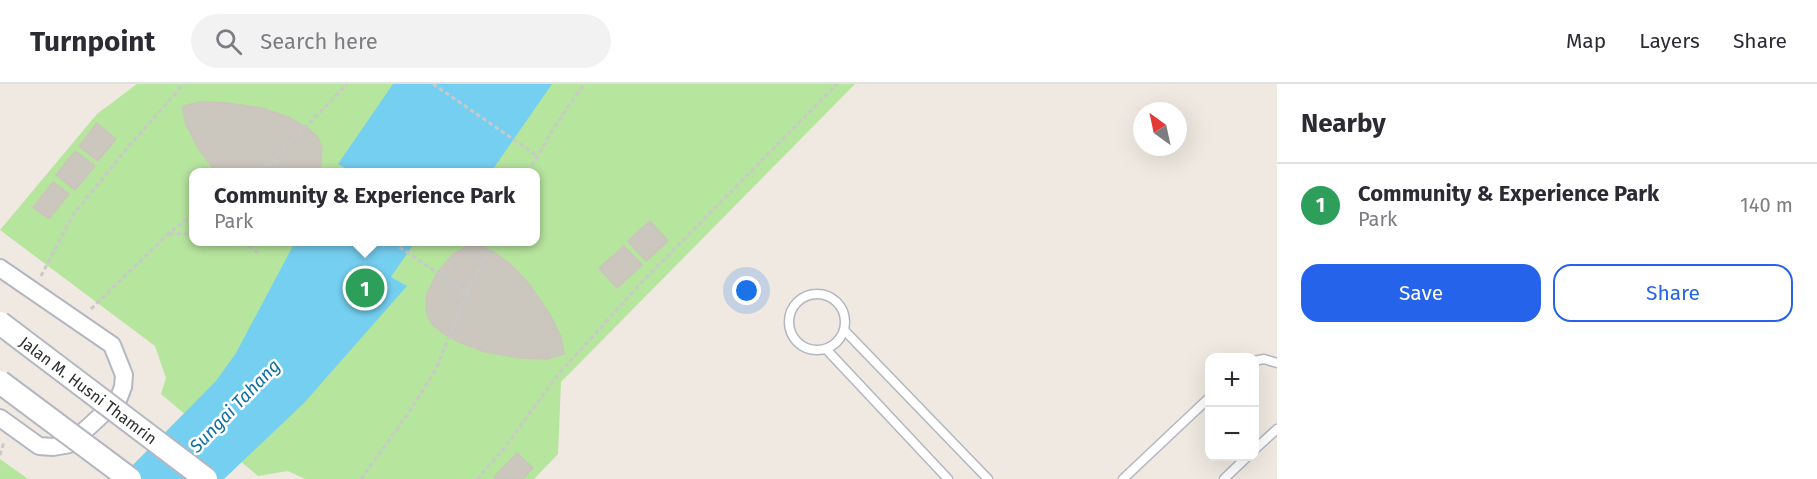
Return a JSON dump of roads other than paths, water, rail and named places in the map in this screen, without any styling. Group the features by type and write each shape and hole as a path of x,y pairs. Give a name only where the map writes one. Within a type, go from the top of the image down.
{"main road":[{"name":"Jalan M. Husni Thamrin","path":"0,322 206,479"},
{"path":"0,382 130,479"}],"street":[{"path":"0,268 112,345 124,375 123,387 118,400 70,444 53,447 39,446 0,418"}],"lane":[{"path":"816,293 830,296 840,305 846,318 845,331 837,342 826,350 812,351 800,345 795,339 791,334 788,321 793,307 802,298 816,293"},
{"path":"845,331 988,479"},
{"path":"826,350 948,479"},
{"path":"1259,360 1264,359 1277,363"},
{"path":"1123,479 1205,401"},
{"path":"1259,445 1277,429"},
{"path":"1224,479 1243,461"}],"water":[{"path":"393,84 552,84 494,168 345,168 338,164"},
{"name":"Sungai Tahang","path":"293,246 412,246 391,277 407,286 304,403 224,479 119,479 216,381 236,353"}],"place":[{"name":"Community & Experience Park","path":"365,288"}]}
